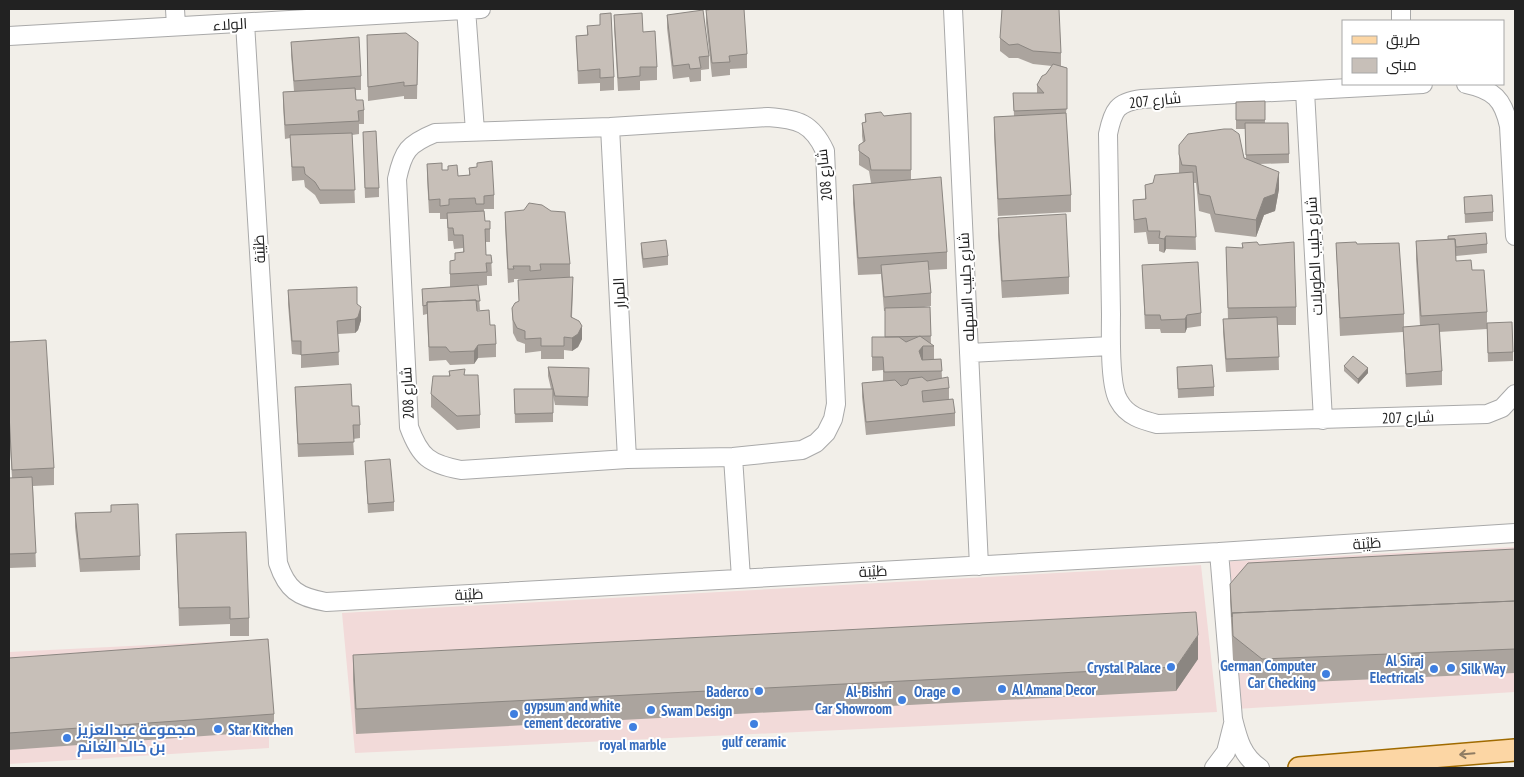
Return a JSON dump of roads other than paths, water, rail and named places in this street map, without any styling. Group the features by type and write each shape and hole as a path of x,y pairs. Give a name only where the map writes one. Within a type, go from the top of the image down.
{"main road":[{"path":"1299,768 1515,750"}],"street":[{"path":"175,9 176,26"},
{"path":"471,9 475,131"},
{"name":"الولاء","path":"9,36 471,9"},
{"name":"شارع جليب السهله","path":"953,9 979,566"},
{"name":"طَيْبَة","path":"245,23 278,563 283,579 288,585 294,591 309,599 326,602 979,566 1515,533"},
{"name":"شارع 207","path":"1390,85 1142,99 1127,101 1119,106 1112,116 1108,134 1111,346 1114,386 1118,400 1128,412 1142,420 1157,424 1487,414 1502,408 1515,394"},
{"path":"1471,85 1480,87 1496,96 1505,110 1509,126 1515,236"},
{"name":"شارع جليب الطويلات","path":"1305,91 1323,420"},
{"name":"شارع 208","path":"768,117 790,118 807,126 818,136 824,151 836,404 833,419 826,433 816,443 802,450 733,456 461,470 444,466 426,458 416,446 408,427 397,179 406,149 418,140 435,133 475,131 610,127 768,117"},
{"name":"المرار","path":"610,127 627,460"},
{"path":"969,353 1111,346"},
{"path":"733,456 741,578"},
{"path":"1219,552 1234,719 1239,743 1246,756 1260,768"},
{"path":"1214,768 1226,752 1234,719"}],"place":[{"name":"Crystal Palace","path":"1171,667"},
{"name":"Silk Way","path":"1451,668"},
{"name":"Al Siraj Electricals","path":"1434,669"},
{"name":"German Computer Car Checking","path":"1326,674"},
{"name":"Al Amana Decor","path":"1002,689"},
{"name":"Baderco","path":"759,691"},
{"name":"Orage","path":"956,691"},
{"name":"Al-Bishri Car Showroom","path":"902,700"},
{"name":"Swam Design","path":"651,710"},
{"name":"gypsum and white cement decorative","path":"514,714"},
{"name":"gulf ceramic","path":"754,724"},
{"name":"royal marble","path":"633,727"},
{"name":"Star Kitchen","path":"218,729"},
{"name":"مجموعة عبدالعزيز بن خالد الغانم","path":"67,738"}]}
